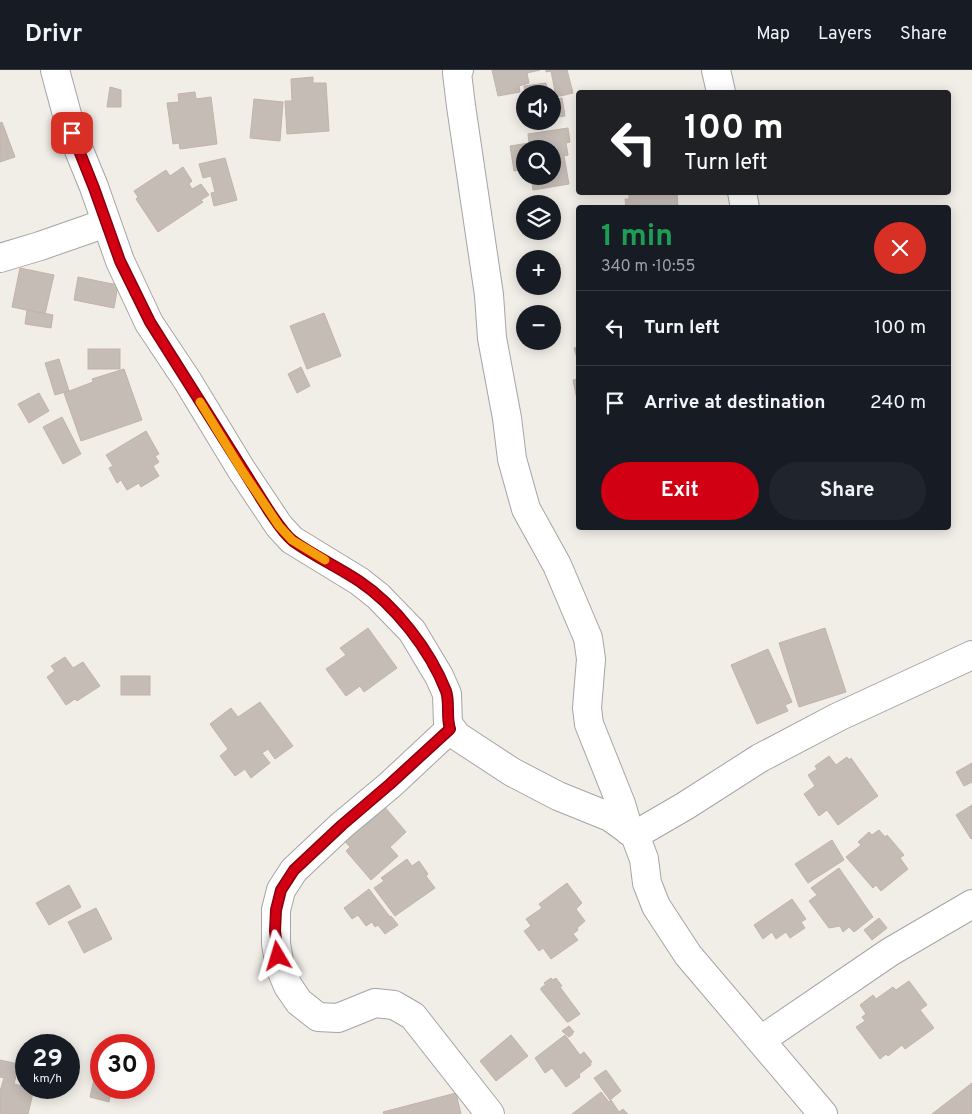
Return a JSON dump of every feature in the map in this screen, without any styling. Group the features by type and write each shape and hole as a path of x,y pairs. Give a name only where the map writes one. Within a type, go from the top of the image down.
{"street":[{"path":"55,70 72,133 120,261 150,322 269,511 292,540 359,581 378,596 412,632 439,676 447,694 448,724 450,729 466,743 512,772 558,796 610,817 632,833"},
{"path":"459,70 461,106 489,295 492,338 512,458 526,510 557,565 588,638 591,659 587,708 589,724 644,859 647,883 656,906 688,955 823,1114"},
{"path":"716,70 720,90"},
{"path":"0,258 40,246 106,222"},
{"path":"632,833 685,806 760,758 838,717 972,655"},
{"path":"450,729 294,870 281,890 276,910 276,944 280,967 288,986 299,1002 318,1018 338,1018 375,1003 394,1005 412,1016 490,1114"},
{"path":"761,1040 890,952 972,904"}],"building":[{"path":"492,70 540,70 527,73 529,83 516,85 516,93 498,96"},
{"path":"546,70 567,70 573,93 561,96 561,85 554,85 551,71 546,72"},
{"path":"313,77 313,83 326,83 329,131 287,134 285,101 292,101 291,79"},
{"path":"110,87 121,90 121,107 107,107"},
{"path":"195,92 196,99 211,97 217,144 180,149 179,143 173,144 167,103 179,102 178,94"},
{"path":"561,98 565,116 561,117"},
{"path":"254,99 283,102 280,141 250,138"},
{"path":"2,122 15,157 0,162 0,123"},
{"path":"568,128 570,142 566,143 568,155 564,156 569,184 533,190 532,185 561,185 561,140 529,140 528,134"},
{"path":"516,145 516,171 514,171 510,146"},
{"path":"225,158 237,200 214,206 211,193 215,192 211,176 203,178 199,164"},
{"path":"183,167 192,181 189,184 192,189 201,184 209,195 201,200 203,202 158,232 136,199 138,197 134,191 166,170 170,176"},
{"path":"629,195 677,195 678,205 626,205 625,199 629,199"},
{"path":"20,268 54,275 45,314 12,307"},
{"path":"78,277 118,285 114,308 74,300"},
{"path":"27,310 53,315 51,328 25,324"},
{"path":"324,313 341,356 307,369 290,326"},
{"path":"88,349 120,349 120,369 88,369"},
{"path":"59,359 69,391 55,395 45,363"},
{"path":"301,367 310,386 297,393 288,374"},
{"path":"124,369 142,420 81,441 64,393 93,382 92,379"},
{"path":"573,380 576,380 576,394"},
{"path":"39,393 49,411 29,423 18,404"},
{"path":"62,417 81,454 63,464 43,427"},
{"path":"146,431 159,454 155,456 159,462 153,466 159,476 141,487 139,483 127,490 121,480 117,483 109,468 113,466 106,455"},
{"path":"368,628 397,668 364,692 360,686 346,696 326,669 346,655 340,648"},
{"path":"825,628 846,692 799,707 779,643"},
{"path":"768,649 792,702 785,705 788,711 757,724 731,665"},
{"path":"65,657 73,668 83,662 100,686 77,701 75,699 66,705 47,677 55,671 51,666"},
{"path":"121,676 150,676 150,695 121,695"},
{"path":"260,702 293,746 275,759 268,749 262,753 270,763 251,778 245,769 235,776 220,756 228,749 210,724 231,708 238,717"},
{"path":"829,756 836,765 847,757 849,760 851,758 878,796 838,825 827,810 819,816 804,794 815,786 808,775 817,769 815,766"},
{"path":"972,763 972,782 964,786 956,772"},
{"path":"383,805 406,832 390,847 398,856 371,880 346,851 350,847 342,838"},
{"path":"972,805 972,838 971,839 956,815"},
{"path":"879,830 885,837 887,835 904,855 900,858 908,869 881,891 876,885 873,888 846,857 861,845 858,842 869,832 872,835"},
{"path":"832,840 844,860 808,883 795,864"},
{"path":"407,859 412,866 419,861 428,874 426,876 435,888 395,916 374,888 384,881 381,878"},
{"path":"839,868 873,917 854,932 849,927 843,932 840,926 829,928 809,901 817,895 811,888"},
{"path":"567,883 582,903 576,909 585,921 573,934 578,940 551,959 543,948 539,951 524,931 531,926 526,919 542,908 539,904"},
{"path":"69,885 81,907 49,925 36,903"},
{"path":"369,889 398,925 385,934 378,925 375,927 372,922 366,926 358,915 352,919 344,908"},
{"path":"792,899 806,919 801,922 805,928 790,938 786,932 776,939 772,932 763,939 754,925"},
{"path":"96,908 112,939 84,953 68,922"},
{"path":"879,918 887,928 872,940 864,930"},
{"path":"551,978 553,980 556,978 562,986 560,987 580,1014 570,1021 567,1022 541,990 546,984 544,983"},
{"path":"909,981 927,1005 920,1010 934,1028 905,1049 902,1045 888,1056 886,1054 880,1059 856,1027 865,1021 862,1017 866,1014 860,1005 873,995 876,999 893,987 896,990"},
{"path":"569,1026 574,1032 569,1037 562,1031"},
{"path":"511,1035 528,1056 496,1081 480,1061"},
{"path":"565,1035 580,1055 584,1052 592,1062 590,1063 591,1065 579,1074 580,1077 566,1087 552,1068 545,1073 535,1058"},
{"path":"0,1060 15,1063 15,1099 32,1099 28,1114 0,1114 0,1091 4,1078 0,1077"},
{"path":"606,1070 621,1091 610,1100 594,1078"},
{"path":"972,1083 972,1114 932,1114"},
{"path":"601,1092 609,1102 611,1100 619,1112 623,1109 628,1114 572,1114"},
{"path":"456,1093 461,1114 384,1114 383,1112"},
{"path":"98,1099 110,1099 109,1102"}],"slow traffic":[{"path":"200,402 279,526 292,540 325,560"}],"route":[{"path":"72,133 120,261 150,322 241,469 279,526 292,540 359,581 378,596 412,632 430,660 447,694 448,724 450,729 294,870 281,890 276,910 275,931 278,956"}]}
